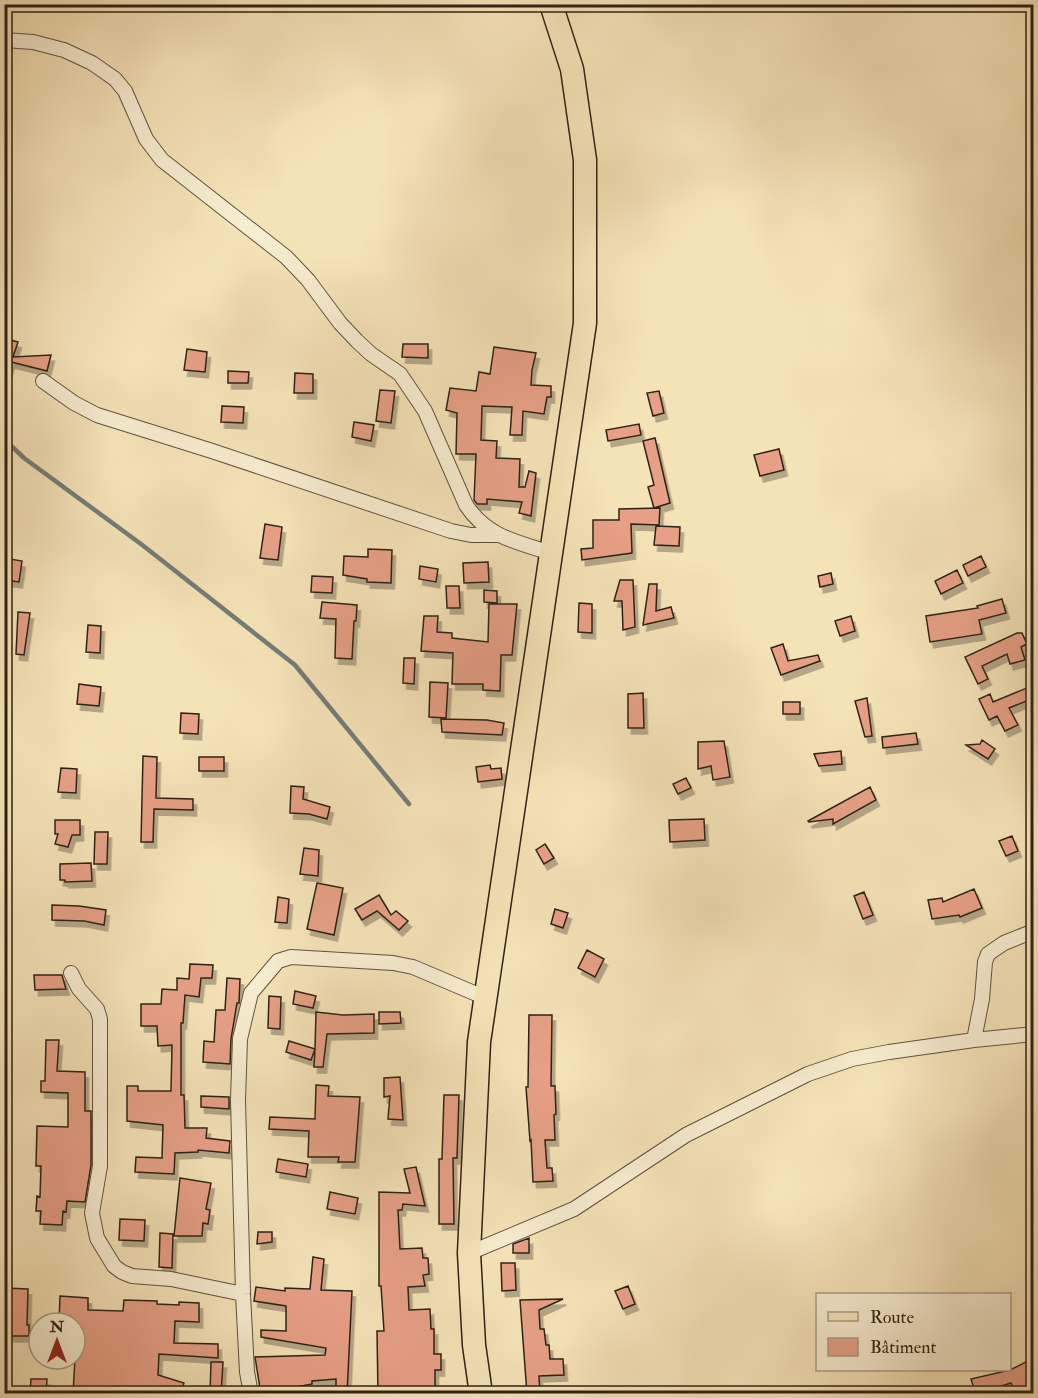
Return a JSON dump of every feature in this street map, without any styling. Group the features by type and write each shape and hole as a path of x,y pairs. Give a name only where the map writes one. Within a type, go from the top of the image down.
{"main road":[{"path":"481,1394 474,1345 469,1253 480,1042 585,323 585,160 572,69 550,4"}],"street":[{"path":"4,40 33,42 64,50 92,63 115,79 125,91 146,139 162,160 286,257 308,280 340,323 357,341 400,374 425,411 472,515 497,535"},
{"path":"43,381 74,403 97,415 223,454 451,531 471,535 497,535 551,553"},
{"path":"974,1040 988,954 1004,943 1034,931"},
{"path":"251,1394 247,1372 243,1294 238,1100 240,1039 249,999 255,987 278,961 291,957 393,963 413,967 486,998"},
{"path":"71,973 79,989 93,1003 100,1019 100,1159 92,1212 97,1238 114,1266 132,1276 171,1279 243,1294"},
{"path":"469,1253 573,1209 686,1135 808,1074 852,1059 974,1040 1034,1034"}],"building":[{"path":"4,338 18,342 13,357 51,355 47,371 11,362 7,376 4,375"},
{"path":"403,344 428,344 428,358 402,357"},
{"path":"494,347 536,353 531,385 551,386 551,397 547,397 544,414 523,411 522,435 510,435 512,407 482,406 481,440 497,441 496,458 520,459 519,487 525,487 529,471 536,473 531,516 519,513 522,502 487,499 487,504 477,504 474,500 476,454 456,454 457,413 446,410 450,388 476,391 479,372 490,374"},
{"path":"187,349 207,352 205,372 184,370"},
{"path":"228,371 249,372 248,383 228,383"},
{"path":"295,373 313,374 313,393 294,393"},
{"path":"380,390 395,391 391,423 376,421"},
{"path":"659,391 664,413 653,416 647,393"},
{"path":"222,406 244,407 243,423 221,422"},
{"path":"354,422 374,425 371,441 352,437"},
{"path":"639,424 641,435 608,441 606,430"},
{"path":"655,438 670,503 654,508 648,487 654,485 643,441"},
{"path":"779,449 784,470 760,476 754,455"},
{"path":"660,508 659,525 631,524 632,553 582,560 581,549 593,548 593,520 619,520 619,509"},
{"path":"265,524 282,527 278,560 260,558"},
{"path":"656,526 680,527 679,546 654,545"},
{"path":"368,549 392,550 391,583 367,582 367,579 343,575 344,556 368,557"},
{"path":"981,556 986,567 968,576 963,565"},
{"path":"4,558 22,561 19,582 4,580"},
{"path":"488,562 489,582 464,583 463,563"},
{"path":"420,566 438,569 436,582 419,579"},
{"path":"957,570 963,583 941,594 935,581"},
{"path":"831,573 833,584 820,587 818,576"},
{"path":"312,576 333,577 332,593 311,592"},
{"path":"620,580 633,580 635,627 623,630 622,601 614,601"},
{"path":"649,584 657,584 656,611 671,607 674,618 643,625"},
{"path":"446,586 459,586 460,608 447,608"},
{"path":"484,590 497,591 497,603 484,602"},
{"path":"1002,599 1006,613 979,620 982,634 930,642 926,616 978,608 977,606"},
{"path":"322,602 357,605 352,659 335,658 336,619 320,618"},
{"path":"579,603 592,604 592,633 578,632"},
{"path":"489,604 517,604 512,655 501,655 500,691 483,690 483,684 452,684 453,653 421,651 424,616 438,616 437,632 452,633 452,638 488,642"},
{"path":"18,612 30,613 24,655 16,654"},
{"path":"851,616 855,631 840,636 835,621"},
{"path":"88,625 101,626 100,653 86,652"},
{"path":"1017,633 1022,633 1027,644 1021,647 1025,660 1010,664 1007,654 982,666 988,679 978,684 965,657"},
{"path":"783,644 788,661 818,655 820,661 781,675 771,648"},
{"path":"404,658 415,658 414,684 403,683"},
{"path":"430,682 448,683 446,718 429,717"},
{"path":"79,684 101,687 99,706 77,704"},
{"path":"1034,685 1034,698 1009,708 1018,725 1005,731 997,716 989,720 979,699 990,694 993,702"},
{"path":"643,693 644,728 628,728 628,694"},
{"path":"867,698 872,736 865,737 855,701"},
{"path":"783,702 800,702 800,714 783,714"},
{"path":"181,713 199,714 198,734 180,733"},
{"path":"441,719 487,720 504,723 502,735 442,732"},
{"path":"916,733 918,744 883,748 882,737"},
{"path":"982,740 995,749 988,759 966,745 980,744"},
{"path":"724,741 730,777 713,780 711,766 698,769 698,742"},
{"path":"841,751 842,764 819,766 814,754"},
{"path":"143,756 157,757 156,798 193,799 193,810 154,809 153,842 141,842"},
{"path":"199,757 224,757 224,771 199,771"},
{"path":"490,765 491,769 501,768 502,779 478,782 476,767"},
{"path":"61,768 77,769 76,793 58,792"},
{"path":"686,778 691,788 678,794 673,784"},
{"path":"291,786 304,787 303,799 330,807 327,819 309,814 290,813"},
{"path":"870,787 876,800 833,824 833,819 808,821"},
{"path":"704,819 705,840 670,842 669,820"},
{"path":"55,820 80,820 80,835 72,835 68,847 55,844 58,834 55,834"},
{"path":"95,832 108,832 107,864 94,864"},
{"path":"1012,836 1018,851 1006,856 999,841"},
{"path":"545,844 554,858 544,864 536,850"},
{"path":"304,848 319,850 318,876 300,874"},
{"path":"91,863 92,881 65,882 65,880 60,880 60,864"},
{"path":"317,883 343,888 334,935 307,929"},
{"path":"974,889 982,908 960,917 959,915 932,919 928,900 942,898 943,902"},
{"path":"864,892 873,915 863,919 854,896"},
{"path":"379,895 391,915 396,911 408,921 399,930 377,911 362,920 355,909"},
{"path":"278,897 289,899 287,923 275,922"},
{"path":"52,905 106,910 104,925 84,921 52,920"},
{"path":"555,909 568,913 563,928 551,924"},
{"path":"587,950 604,959 595,977 578,968"},
{"path":"190,964 213,965 212,978 201,978 199,997 185,995 183,1023 181,1023 181,1095 184,1095 185,1128 207,1128 206,1138 230,1141 229,1153 198,1150 198,1152 175,1153 174,1174 135,1172 136,1157 162,1158 163,1125 127,1121 127,1086 138,1086 138,1091 171,1091 172,1045 158,1046 157,1026 141,1026 141,1004 161,1004 162,989 177,990 177,978 189,979"},
{"path":"34,975 62,975 66,989 35,990"},
{"path":"227,978 240,979 239,1003 237,1003 231,1039 230,1064 203,1062 204,1041 214,1042 216,1010 225,1010"},
{"path":"295,991 316,996 313,1008 293,1004"},
{"path":"269,996 281,997 280,1029 268,1028"},
{"path":"316,1012 343,1015 374,1014 374,1033 327,1034 323,1067 314,1067"},
{"path":"379,1012 400,1012 401,1023 379,1024"},
{"path":"529,1015 552,1015 551,1086 555,1086 555,1140 545,1140 547,1168 552,1168 553,1181 533,1182 526,1087 528,1087"},
{"path":"46,1040 59,1040 57,1071 85,1072 85,1111 91,1111 91,1165 85,1202 67,1201 66,1212 63,1211 62,1225 40,1224 41,1211 36,1211 37,1196 40,1197 41,1166 36,1166 37,1126 68,1127 68,1093 41,1092 41,1081 45,1081"},
{"path":"289,1041 315,1049 311,1060 286,1052"},
{"path":"400,1077 403,1120 388,1119 390,1096 384,1097 384,1078"},
{"path":"316,1085 329,1086 328,1096 360,1097 355,1162 338,1162 339,1157 308,1157 309,1131 269,1129 270,1117 315,1119"},
{"path":"444,1095 459,1095 457,1158 453,1158 454,1224 439,1224 439,1159 442,1159"},
{"path":"201,1096 229,1097 229,1109 201,1107"},
{"path":"278,1159 308,1164 306,1177 276,1172"},
{"path":"416,1167 425,1206 403,1204 402,1210 398,1210 400,1249 422,1248 423,1258 428,1258 429,1274 423,1275 425,1286 408,1287 409,1310 430,1309 431,1329 434,1329 434,1354 441,1354 441,1370 435,1370 435,1394 378,1394 377,1331 384,1331 381,1286 379,1286 379,1192 410,1193 404,1169"},
{"path":"180,1178 211,1183 206,1209 210,1210 208,1224 203,1223 202,1236 174,1236"},
{"path":"330,1192 358,1198 355,1214 327,1209"},
{"path":"120,1219 145,1220 144,1241 119,1240"},
{"path":"258,1232 272,1232 272,1242 257,1244"},
{"path":"160,1233 173,1234 172,1268 159,1267"},
{"path":"529,1238 529,1253 513,1253 513,1244"},
{"path":"313,1257 324,1259 321,1290 352,1291 347,1394 336,1394 336,1379 312,1381 312,1384 261,1394 255,1357 325,1355 326,1348 261,1337 261,1330 286,1331 286,1306 254,1301 256,1287 285,1291 285,1288 310,1289"},
{"path":"501,1263 515,1263 516,1290 502,1291"},
{"path":"628,1286 635,1304 623,1309 615,1291"},
{"path":"5,1288 28,1289 27,1336 8,1336"},
{"path":"60,1296 88,1298 88,1310 123,1311 124,1300 157,1301 157,1304 179,1305 179,1302 199,1303 199,1322 175,1321 174,1343 218,1344 218,1358 159,1354 158,1375 184,1383 180,1394 73,1394 74,1371 87,1371 87,1311 59,1311"},
{"path":"563,1299 539,1310 540,1329 544,1329 550,1359 563,1359 564,1375 539,1376 540,1394 527,1394 520,1300"},
{"path":"1034,1358 1034,1371 1029,1373 1034,1386 1034,1394 1015,1394 1011,1383 976,1394 971,1379 1011,1370"},
{"path":"211,1362 223,1362 221,1394 210,1394"},
{"path":"31,1379 47,1379 46,1394 30,1394"}],"waterway":[{"path":"4,439 24,458 141,544 295,665 409,804"}]}
